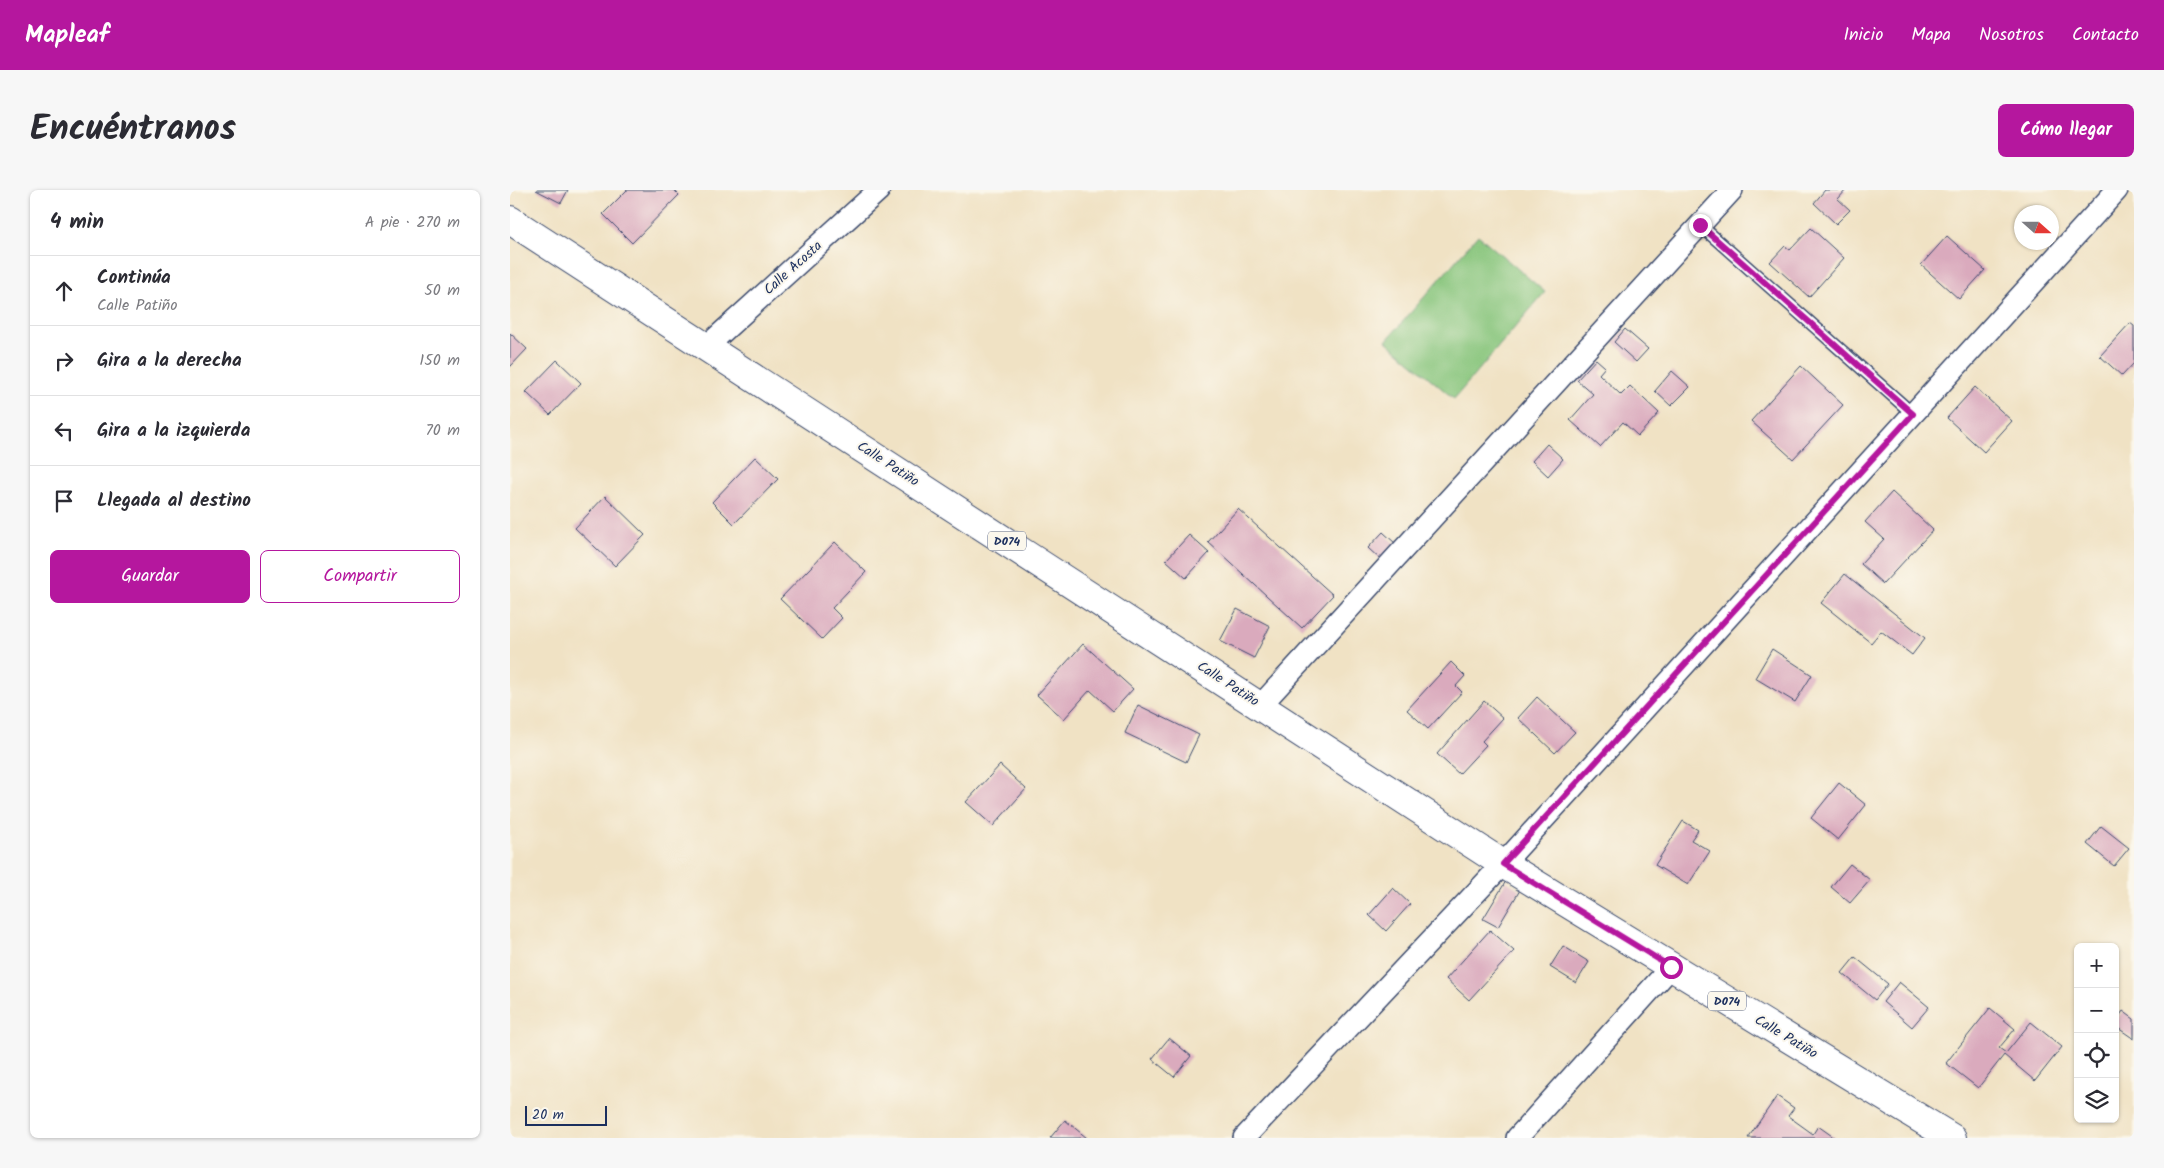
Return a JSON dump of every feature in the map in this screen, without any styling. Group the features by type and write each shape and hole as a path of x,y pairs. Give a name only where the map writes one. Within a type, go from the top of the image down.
{"main road":[{"name":"Calle Patiño","path":"510,220 1261,705 1503,864 1952,1138"}],"street":[{"name":"Calle Acosta","path":"706,347 879,190"},
{"path":"1261,705 1732,190"},
{"path":"1244,1138 1503,864 2117,190"},
{"path":"1517,1138 1671,967"}],"lane":[{"path":"1700,225 1913,414"}],"green space":[{"path":"1478,235 1545,292 1454,399 1386,341"}],"building":[{"path":"536,190 568,190 561,203"},
{"path":"627,190 674,190 679,195 632,243 603,214"},
{"path":"1825,190 1846,190 1838,199 1850,210 1836,224 1814,203"},
{"path":"1811,228 1844,258 1809,297 1770,262 1785,246 1790,250"},
{"path":"1947,236 1985,270 1959,299 1921,265"},
{"path":"2130,323 2134,326 2134,363 2122,376 2100,356"},
{"path":"1625,329 1648,349 1636,362 1614,342"},
{"path":"510,333 527,349 510,367"},
{"path":"1596,359 1605,367 1599,374 1621,395 1630,386 1659,413 1638,436 1623,422 1600,447 1570,420 1593,394 1577,380"},
{"path":"557,360 581,383 550,415 526,392"},
{"path":"1801,366 1843,405 1793,459 1751,421"},
{"path":"1672,371 1690,387 1671,406 1655,391"},
{"path":"1975,387 2012,421 1984,452 1947,418"},
{"path":"1547,444 1563,459 1548,476 1532,461"},
{"path":"755,457 778,479 734,524 712,502"},
{"path":"1892,492 1933,530 1883,584 1861,564 1884,539 1865,522"},
{"path":"605,496 645,535 615,566 575,528"},
{"path":"1238,509 1333,595 1302,628 1208,542"},
{"path":"1383,532 1396,544 1381,560 1368,548"},
{"path":"1189,535 1209,553 1186,578 1166,560"},
{"path":"835,542 866,572 832,608 842,618 822,639 780,599"},
{"path":"1845,574 1925,638 1912,655 1881,631 1871,643 1821,603"},
{"path":"1237,609 1270,626 1254,658 1220,641"},
{"path":"1083,644 1133,689 1113,711 1090,690 1064,719 1037,695"},
{"path":"1772,649 1812,675 1795,702 1755,678"},
{"path":"1451,662 1465,676 1456,686 1462,692 1428,729 1407,710"},
{"path":"1537,697 1575,732 1555,753 1518,718"},
{"path":"1484,701 1503,718 1482,741 1486,745 1459,774 1437,754"},
{"path":"1138,705 1199,735 1186,762 1125,733"},
{"path":"1000,765 1026,789 993,826 966,802"},
{"path":"1839,783 1866,805 1838,840 1811,818"},
{"path":"1683,821 1698,830 1691,840 1710,851 1688,885 1655,865"},
{"path":"2101,826 2129,848 2114,866 2087,844"},
{"path":"1850,864 1870,880 1850,903 1831,887"},
{"path":"1506,881 1520,890 1498,927 1483,919"},
{"path":"1393,888 1410,904 1386,931 1369,915"},
{"path":"1490,930 1514,951 1469,1000 1446,979"},
{"path":"1563,946 1589,962 1576,983 1550,967"},
{"path":"1855,957 1888,984 1875,1000 1842,973"},
{"path":"1899,982 1929,1007 1912,1027 1883,1002"},
{"path":"1990,1008 2015,1029 1999,1048 2006,1053 2031,1022 2062,1047 2035,1081 2004,1055 1978,1088 1946,1063"},
{"path":"2123,1011 2134,1019 2134,1039 2119,1029 2119,1016"},
{"path":"1169,1038 1191,1056 1174,1077 1152,1059"},
{"path":"1777,1096 1794,1108 1788,1116 1813,1134 1818,1126 1835,1138 1748,1138"},
{"path":"1065,1120 1087,1138 1050,1138"}],"route":[{"path":"1671,967 1503,864 1913,414 1700,225"}]}
